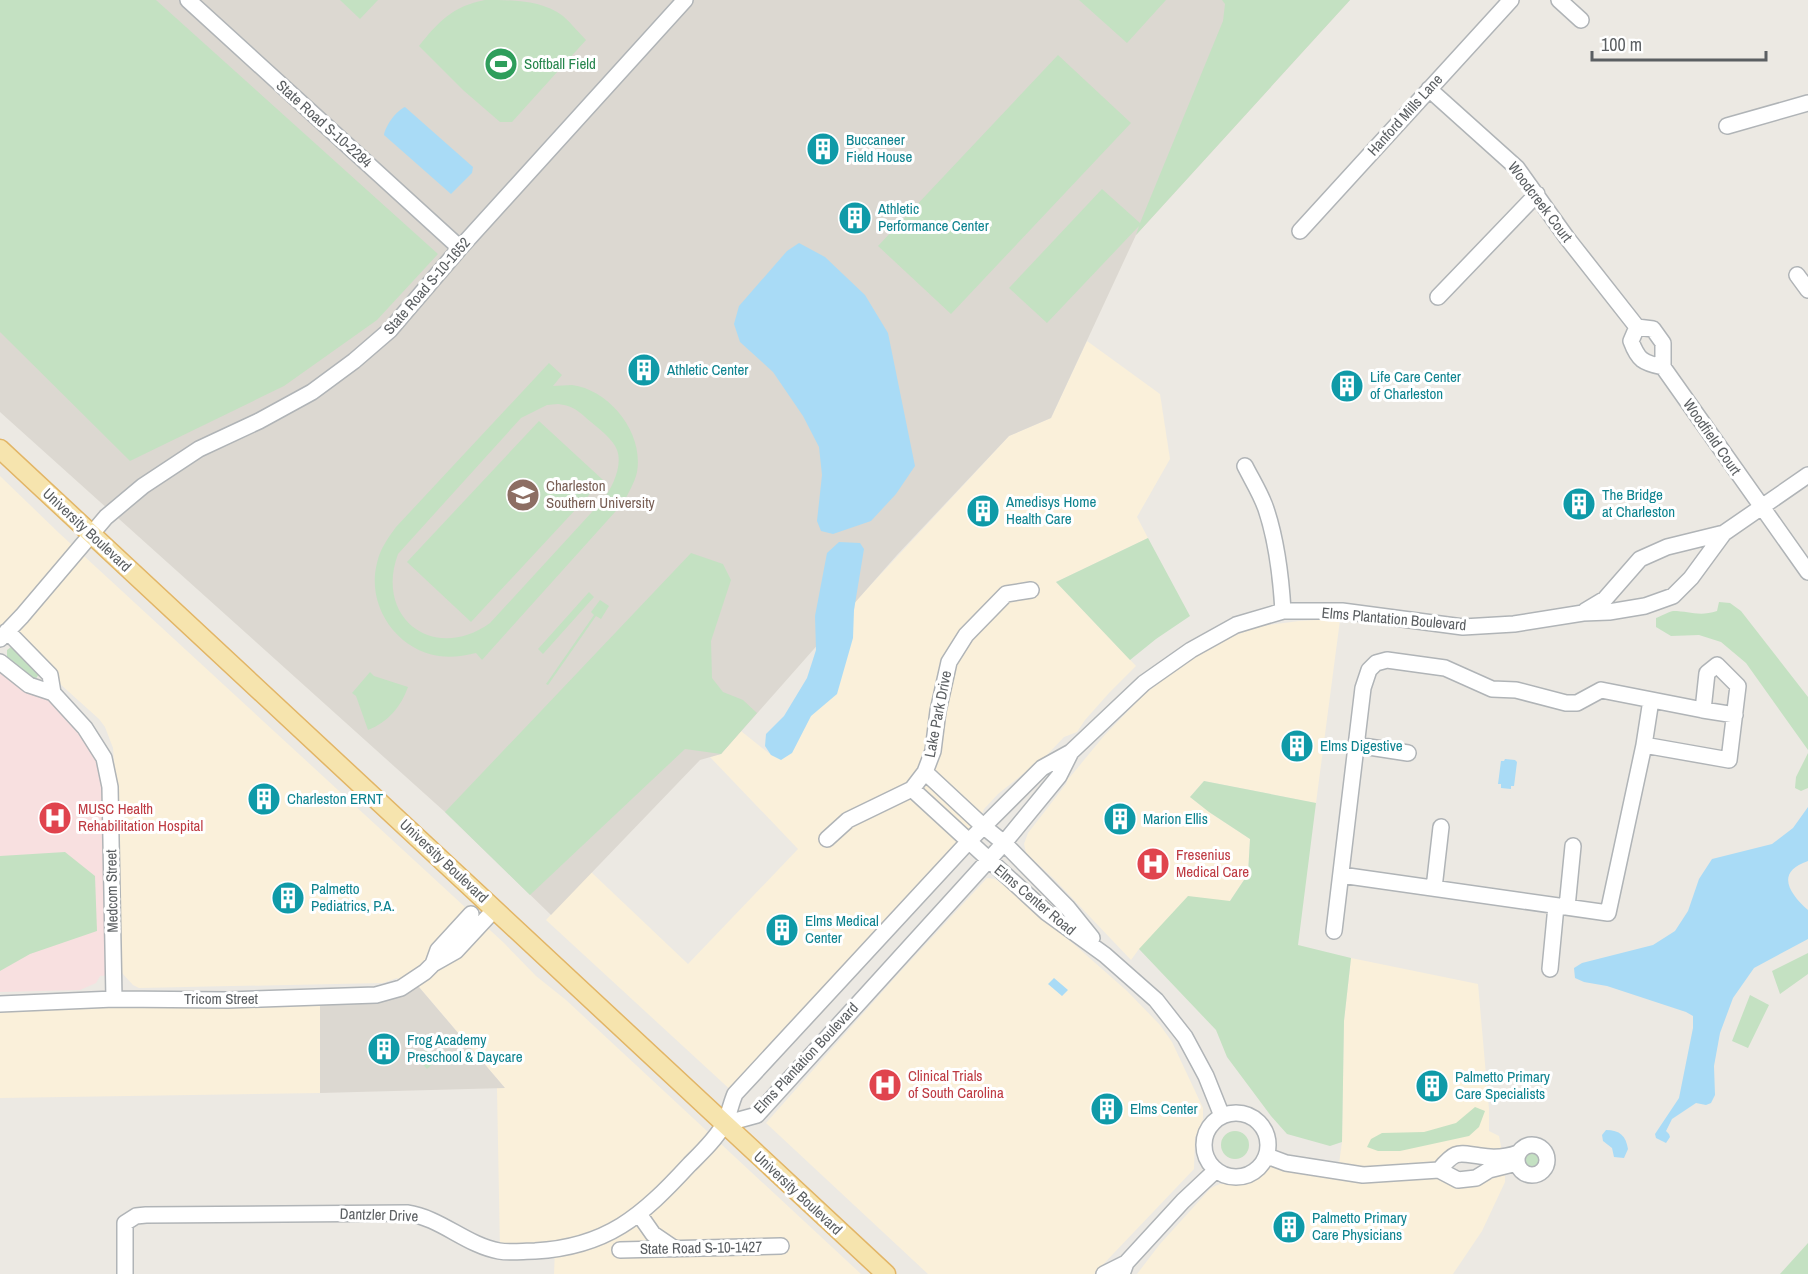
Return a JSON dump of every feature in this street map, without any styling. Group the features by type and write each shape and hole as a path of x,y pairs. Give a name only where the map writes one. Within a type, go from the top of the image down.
{"main road":[{"name":"University Boulevard","path":"0,449 886,1274"}],"street":[{"name":"State Road S-10-2284","path":"189,0 460,248"},
{"name":"State Road S-10-1652","path":"4,635 106,517 176,463 218,438 259,421 312,392 354,361 390,330 460,248 685,0"},
{"name":"Hanford Mills Lane","path":"1300,231 1510,0"},
{"path":"1559,0 1581,20"},
{"name":"Woodcreek Court","path":"1429,89 1517,168 1567,238 1637,327 1653,329 1663,343 1663,367"},
{"path":"1727,126 1808,104"},
{"path":"1438,297 1537,194"},
{"path":"1797,275 1808,290"},
{"path":"1637,327 1631,341 1637,355 1647,364 1663,367"},
{"name":"Woodfield Court","path":"1663,367 1808,572"},
{"path":"1245,466 1265,507 1274,539 1281,583 1282,611"},
{"name":"Elms Plantation Boulevard","path":"724,1124 735,1094 983,826 1042,768 1071,752 1144,683 1191,650 1236,625 1282,611 1342,611 1463,627 1514,624 1645,606 1673,596 1691,578 1724,533 1808,475"},
{"name":"Elms Plantation Boulevard","path":"1583,613 1605,599 1640,559 1667,547 1724,533"},
{"name":"Lake Park Drive","path":"827,839 849,820 912,789 925,772 933,751 939,702 949,662 966,635 1006,594 1031,590"},
{"name":"Medcom Street","path":"4,635 50,675 53,693"},
{"path":"1335,931 1363,688 1369,669 1376,663 1387,660 1445,668 1492,689 1515,690 1566,703 1577,703 1601,690 1735,715"},
{"name":"Medcom Street","path":"0,662 29,685 53,693 85,728 104,758 110,787 114,999"},
{"path":"1644,745 1729,760 1738,686 1717,665 1707,673 1702,710"},
{"path":"1341,875 1608,914 1644,745 1651,700"},
{"path":"1356,745 1408,753"},
{"name":"Elms Plantation Boulevard","path":"724,1124 757,1115 1004,843 1059,776 1071,752"},
{"name":"Lake Park Drive","path":"925,772 983,826"},
{"path":"912,789 970,840"},
{"name":"Elms Center Road","path":"983,826 1004,843 1067,908 1105,955"},
{"path":"1434,888 1441,827"},
{"name":"Elms Center Road","path":"970,840 988,860 1047,913 1105,955 1156,1000 1185,1036 1206,1076 1222,1116"},
{"path":"1550,969 1573,846"},
{"name":"Tricom Street","path":"0,1004 114,999 240,1000 376,995 401,988 433,964 456,951 495,909"},
{"name":"Tricom Street","path":"433,964 438,950 471,914"},
{"path":"1239,1113 1257,1120 1267,1137 1267,1156 1262,1166 1254,1173 1245,1177 1224,1176 1208,1163 1203,1143 1205,1133 1211,1124 1222,1116 1239,1113"},
{"name":"Dantzler Drive","path":"125,1274 125,1223 136,1216 146,1215 407,1213 423,1215 482,1245 508,1252 555,1250 579,1245 609,1233 651,1205 724,1124"},
{"path":"1267,1156 1286,1163 1363,1175 1439,1170 1458,1180 1476,1178 1518,1158 1458,1154 1448,1160 1439,1170"},
{"path":"1104,1274 1124,1269 1183,1201 1215,1171"},
{"path":"639,1214 653,1234 676,1250"},
{"name":"State Road S-10-1427","path":"620,1250 781,1246"}],"shaded area":[{"name":"Charleston Southern University","path":"0,0 1350,0 1136,235 1051,418 1009,436 897,555 721,754 700,760 551,915 445,812 0,412"},
{"path":"1087,341 1160,394 1170,459 1137,517 1148,538 1056,582 1136,666 1109,693 1077,732 1064,737 1047,755 998,794 984,809 970,840 735,1094 546,920 590,871 688,964 798,849 710,757 721,754 741,731 771,755 792,753 811,716 822,706 855,602 1009,436 1051,418"},
{"path":"0,476 504,943 536,976 566,1000 861,1274 554,1274 555,1250 500,1251 497,1088 504,1087 413,980 405,985 397,978 383,983 139,988 133,985 122,973 120,966 116,786 113,748 105,727 8,632 0,639"},
{"path":"1340,620 1316,803 1204,781 1190,797 1250,839 1248,874 1230,901 1139,949 1131,960 1026,853 1024,844 1028,833 1066,784 1068,778 1103,737 1155,683 1186,660 1222,640 1261,626"},
{"name":"MUSC Health Rehabilitation Hospital","path":"0,662 53,693 104,758 114,975 100,976 96,983 80,990 0,992"},
{"path":"987,878 995,879 1003,885 1076,946 1127,991 1160,1025 1172,1042 1203,1108 1203,1119 1195,1138 1194,1169 1094,1274 928,1274 766,1123"},
{"path":"1351,958 1478,984 1489,1131 1499,1136 1503,1156 1466,1153 1440,1170 1458,1180 1505,1174 1505,1182 1482,1231 1453,1274 1137,1274 1160,1244 1215,1186 1241,1184 1256,1179 1269,1168 1273,1159 1338,1171 1342,1142 1344,1021"},
{"path":"413,980 505,1088 320,1093 320,998"},
{"path":"320,998 320,1093 0,1098 0,1004"}],"green space":[{"path":"0,0 156,0 438,254 377,320 284,386 130,461 0,332"},
{"path":"340,0 378,0 360,19"},
{"name":"Softball Field","path":"485,0 516,1 546,7 563,16 586,40 512,122 500,122 463,90 419,46 447,16 464,6"},
{"path":"1079,0 1166,0 1127,43"},
{"path":"1222,0 1350,0 1136,235 1139,226 1047,323 1009,288 1102,189 1140,223 1223,21 1225,4"},
{"path":"1058,55 1131,123 951,314 878,246"},
{"path":"549,363 562,375 553,386 572,385 599,395 611,404 630,429 638,457 637,472 624,502 482,660 476,653 448,657 424,652 410,645 388,623 380,609 375,579 380,553 396,527","holes":["547,405 564,405 583,415 609,438 617,450 618,470 603,500 490,623 469,634 449,638 430,636 414,628 402,615 395,598 393,577 398,554 521,418"]},
{"path":"539,421 603,480 471,622 407,562"},
{"path":"1148,538 1190,616 1130,660 1056,582"},
{"path":"691,553 723,564 731,580 711,641 712,678 723,692 743,700 757,713 721,754 685,749 530,895 445,812"},
{"path":"589,592 594,597 543,654 538,649"},
{"path":"600,600 609,606 601,619 596,616 548,685 546,684 594,615 591,612"},
{"path":"1719,602 1730,603 1741,611 1808,697 1808,750 1746,663 1721,642 1699,635 1671,636 1656,627 1656,618 1669,612 1711,613 1717,611"},
{"path":"11,647 18,650 39,674 35,680 7,659 7,650"},
{"path":"370,672 374,676 408,687 393,713 382,723 368,730 356,696 352,693"},
{"path":"1808,753 1808,788 1801,791 1795,788 1796,777"},
{"path":"1204,781 1316,803 1298,945 1351,958 1344,1021 1342,1142 1330,1146 1287,1134 1227,1057 1216,1030 1139,949 1188,896 1230,901 1248,874 1250,839 1190,797"},
{"path":"65,852 95,876 97,931 30,954 0,971 0,856"},
{"path":"1808,953 1808,974 1780,994 1772,971"},
{"path":"1750,995 1769,1005 1748,1048 1732,1041"},
{"path":"428,1048 438,1059 427,1069 417,1058"},
{"path":"1475,1107 1485,1111 1479,1127 1469,1136 1400,1151 1378,1151 1367,1147 1371,1139 1382,1133 1424,1132 1456,1123"},
{"path":"1235,1131 1245,1135 1249,1145 1245,1155 1235,1159 1225,1155 1221,1145 1225,1135"},
{"path":"1532,1152 1538,1154 1540,1160 1538,1166 1532,1168 1526,1166 1524,1160 1526,1154"},
{"path":"1808,1243 1808,1274 1780,1274"}],"water":[{"path":"405,107 473,167 472,173 451,194 384,135 392,119"},
{"path":"799,243 825,257 865,295 888,333 915,466 896,494 871,521 833,534 821,531 817,521 822,475 819,447 803,416 773,372 740,342 734,324 739,306 787,251"},
{"path":"839,542 860,543 864,549 854,610 853,638 837,694 811,716 792,753 781,760 771,755 765,746 766,734 784,716 807,678 816,650 815,616 827,553"},
{"path":"1505,759 1517,762 1514,786 1511,786 1511,789 1501,788 1501,784 1498,784 1501,761"},
{"path":"1808,807 1808,861 1791,871 1788,883 1795,897 1808,910 1808,939 1754,968 1733,998 1720,1033 1714,1066 1715,1095 1711,1103 1706,1105 1696,1103 1672,1119 1666,1131 1670,1137 1666,1143 1656,1138 1655,1134 1679,1098 1693,1028 1693,1016 1607,986 1584,982 1575,978 1574,968 1582,963 1653,945 1675,931 1688,911 1699,879 1712,859 1772,844 1793,828"},
{"path":"1054,978 1068,990 1062,996 1048,984"},
{"path":"1606,1130 1615,1131 1624,1137 1628,1149 1624,1158 1614,1157 1612,1148 1603,1141 1602,1135"}],"place":[{"name":"Softball Field","path":"501,64"},
{"name":"Buccaneer Field House","path":"823,149"},
{"name":"Athletic Performance Center","path":"855,218"},
{"name":"Athletic Center","path":"644,370"},
{"name":"Life Care Center of Charleston","path":"1347,386"},
{"name":"Charleston Southern University","path":"523,495"},
{"name":"The Bridge at Charleston","path":"1579,504"},
{"name":"Amedisys Home Health Care","path":"983,511"},
{"name":"Elms Digestive","path":"1297,746"},
{"name":"Charleston ERNT","path":"264,799"},
{"name":"MUSC Health Rehabilitation Hospital","path":"55,818"},
{"name":"Marion Ellis","path":"1120,819"},
{"name":"Fresenius Medical Care","path":"1153,864"},
{"name":"Palmetto Pediatrics, P.A.","path":"288,898"},
{"name":"Elms Medical Center","path":"782,930"},
{"name":"Frog Academy Preschool & Daycare","path":"384,1049"},
{"name":"Clinical Trials of South Carolina","path":"885,1085"},
{"name":"Palmetto Primary Care Specialists","path":"1432,1086"},
{"name":"Elms Center","path":"1107,1109"},
{"name":"Palmetto Primary Care Physicians","path":"1289,1227"}]}
